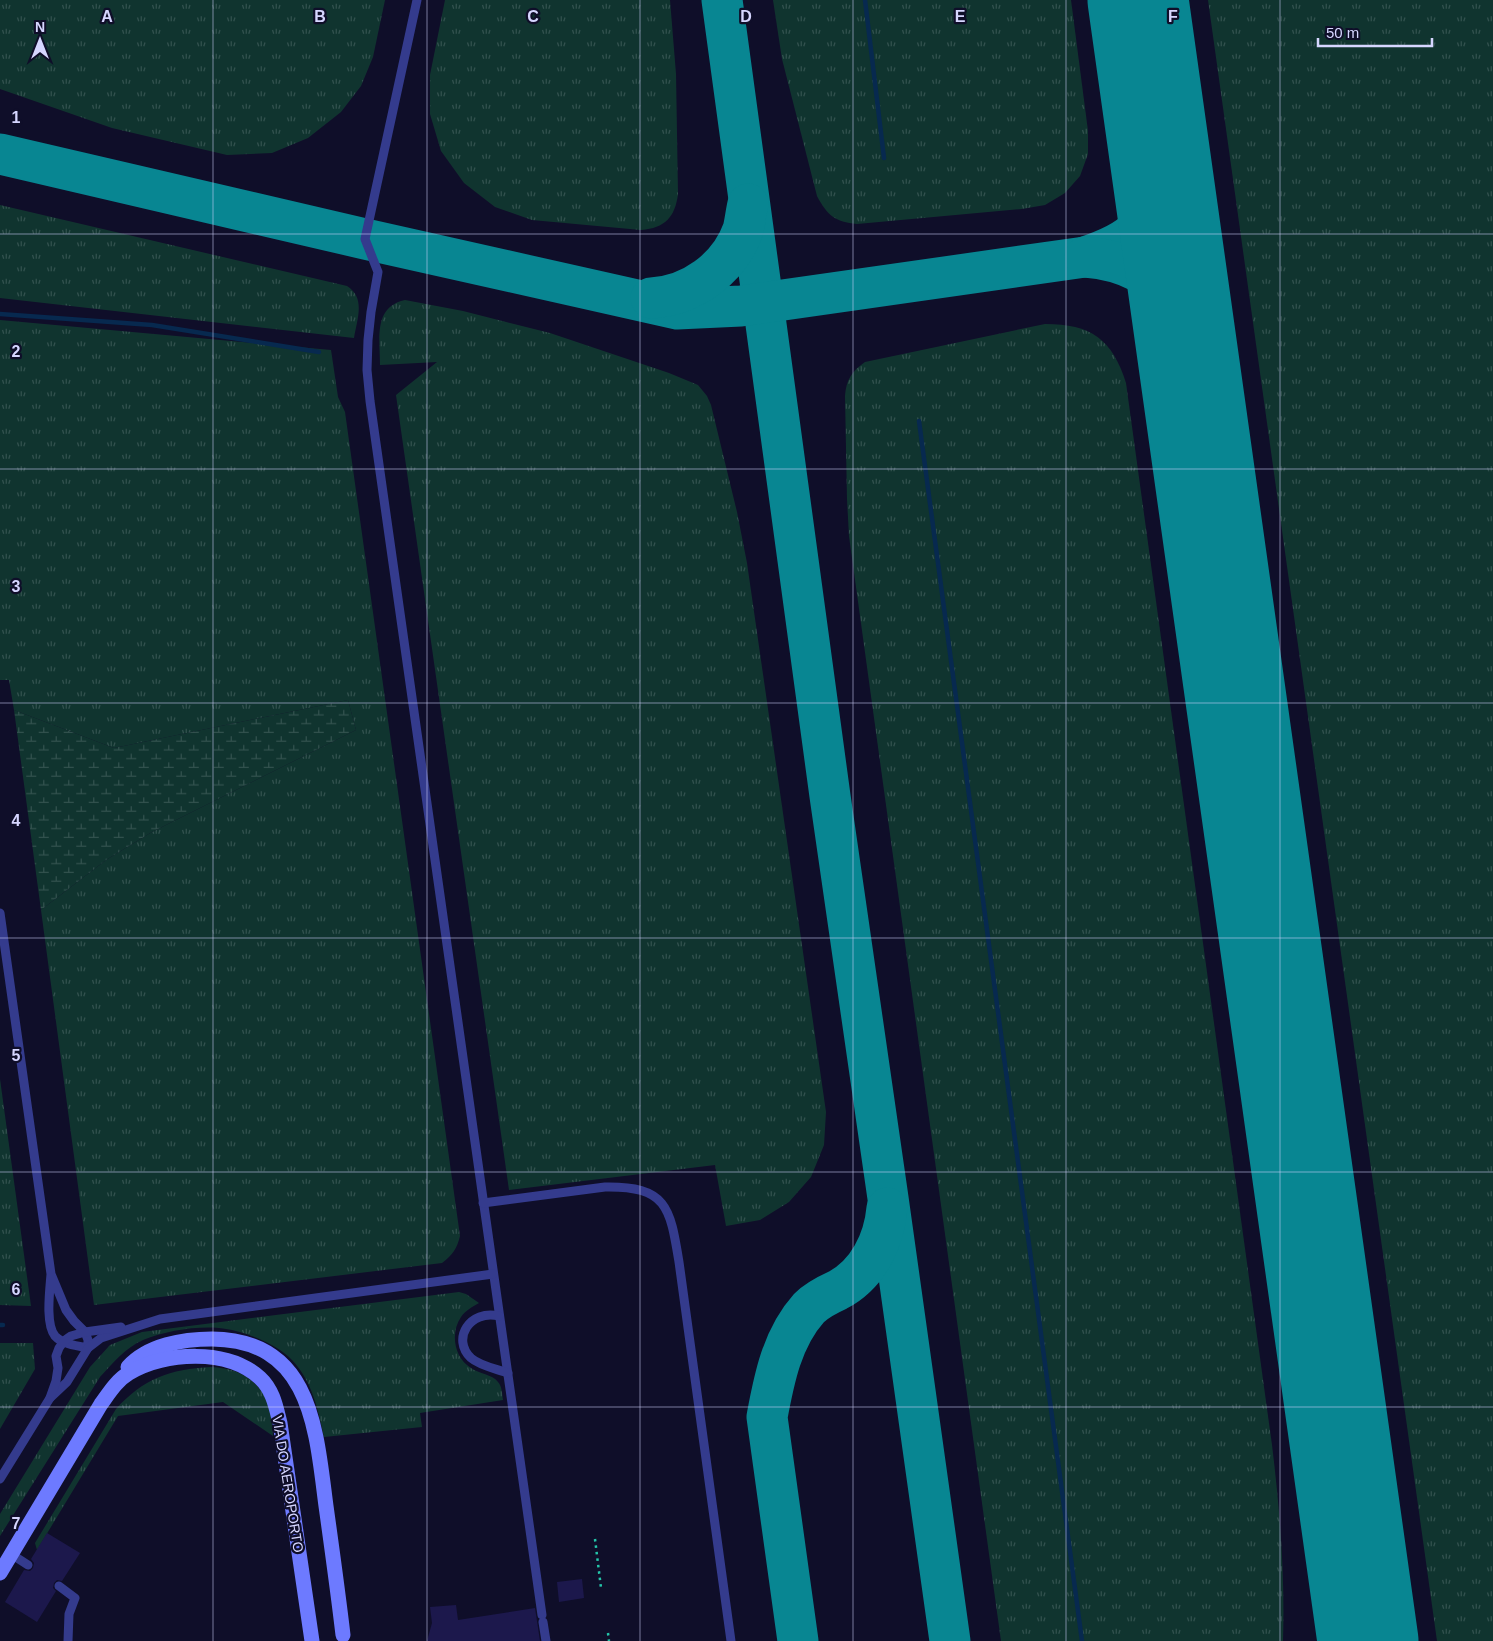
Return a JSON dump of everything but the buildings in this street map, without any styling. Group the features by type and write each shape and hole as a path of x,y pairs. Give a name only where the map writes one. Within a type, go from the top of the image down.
{"street":[{"path":"115,1384 130,1365 149,1351 177,1342 196,1339 216,1339 256,1347 274,1357 288,1370 301,1388 310,1409 318,1448 343,1635"},
{"name":"VIA DO AEROPORTO","path":"0,1574 101,1404 115,1384 128,1374 151,1363 200,1357 234,1362 260,1379 268,1388 274,1400 280,1423 312,1641"}],"lane":[{"path":"417,0 365,239 378,272 370,321 367,370 546,1641"},
{"path":"0,913 51,1274 49,1301 51,1329 55,1336 64,1341 72,1345 88,1348"},
{"path":"483,1203 623,1186 640,1189 655,1197 667,1209 674,1227 732,1641"},
{"path":"51,1274 66,1310 85,1332 88,1348"},
{"path":"0,1479 50,1398 57,1375 56,1356 64,1341 71,1336 160,1319 493,1274"},
{"path":"499,1316 491,1314 476,1318 465,1330 464,1345 466,1353 473,1360 508,1373"},
{"path":"50,1398 67,1382 88,1348 101,1338 136,1325"},
{"path":"12,1554 28,1565"},
{"path":"60,1586 75,1598 69,1614 68,1641"}],"path":[{"path":"595,1539 601,1588"},
{"path":"608,1633 609,1641"}],"green space":[{"path":"0,0 385,0 373,57 361,86 341,112 308,138 272,153 227,155 112,128 0,89"},
{"path":"445,0 670,0 676,74 678,194 677,202 667,220 656,227 641,230 532,220 495,207 464,183 441,151 430,114 430,75"},
{"path":"773,0 1071,0 1088,131 1088,154 1080,176 1065,193 1045,205 1022,209 857,224 837,219 828,213 817,196 782,59"},
{"path":"1208,0 1493,0 1493,1641 1437,1641"},
{"path":"0,205 347,286 357,297 359,309 354,338 0,298"},
{"path":"405,300 463,311 550,333 669,373 698,385 707,396 711,405 737,512 747,563 826,1112 824,1145 811,1177 789,1202 760,1220 726,1226 715,1165 509,1190 396,395 437,362 380,365 379,335 383,317 388,309"},
{"path":"0,320 331,350 338,397 345,412 460,1236 454,1251 442,1263 94,1305 41,910 106,860 152,832 356,730 348,700 114,748 14,710 9,680 0,680"},
{"path":"1045,324 1075,327 1098,337 1114,355 1126,383 1272,1445 1281,1543 1283,1641 1001,1641 849,536 845,396 850,376 865,362"},
{"path":"348,700 356,730 152,832 106,860 41,910 14,710 114,748"},
{"path":"0,1079 31,1306 0,1305"},
{"path":"459,1292 466,1294 479,1303 465,1313 458,1323 455,1338 457,1352 465,1364 478,1372 492,1377 498,1382 503,1400 420,1413 422,1427 324,1437 317,1406 305,1377 292,1360 277,1348 258,1338 228,1329 190,1329 161,1334 143,1340 131,1347 100,1377 0,1536 0,1514 90,1367 110,1345 142,1332"},
{"path":"0,1343 33,1343 35,1369 0,1429"},
{"path":"211,1367 232,1370 243,1375 263,1392 270,1406 273,1436 223,1402 118,1416 37,1550 35,1543 116,1409 136,1390 158,1378 183,1370"}],"waterway":[{"path":"865,0 884,158"},
{"path":"0,314 152,325 319,352"},
{"path":"919,421 1082,1641"}],"taxiway":[{"path":"722,0 830,796 950,1641"},
{"path":"0,154 677,309 741,306 1085,257 1117,244 1129,237 1138,228 1152,206 1162,173"},
{"path":"651,298 666,296 694,286 718,268 737,244 743,230 748,204"},
{"path":"1085,257 1126,266 1150,279 1170,298 1180,317 1185,337"},
{"path":"798,1641 767,1417 780,1360 792,1332 812,1305 849,1283 866,1266 878,1244 887,1208"},
{"path":"1336,1413 1342,1526 1342,1641"}],"runway":[{"path":"1138,0 1368,1641"}]}
